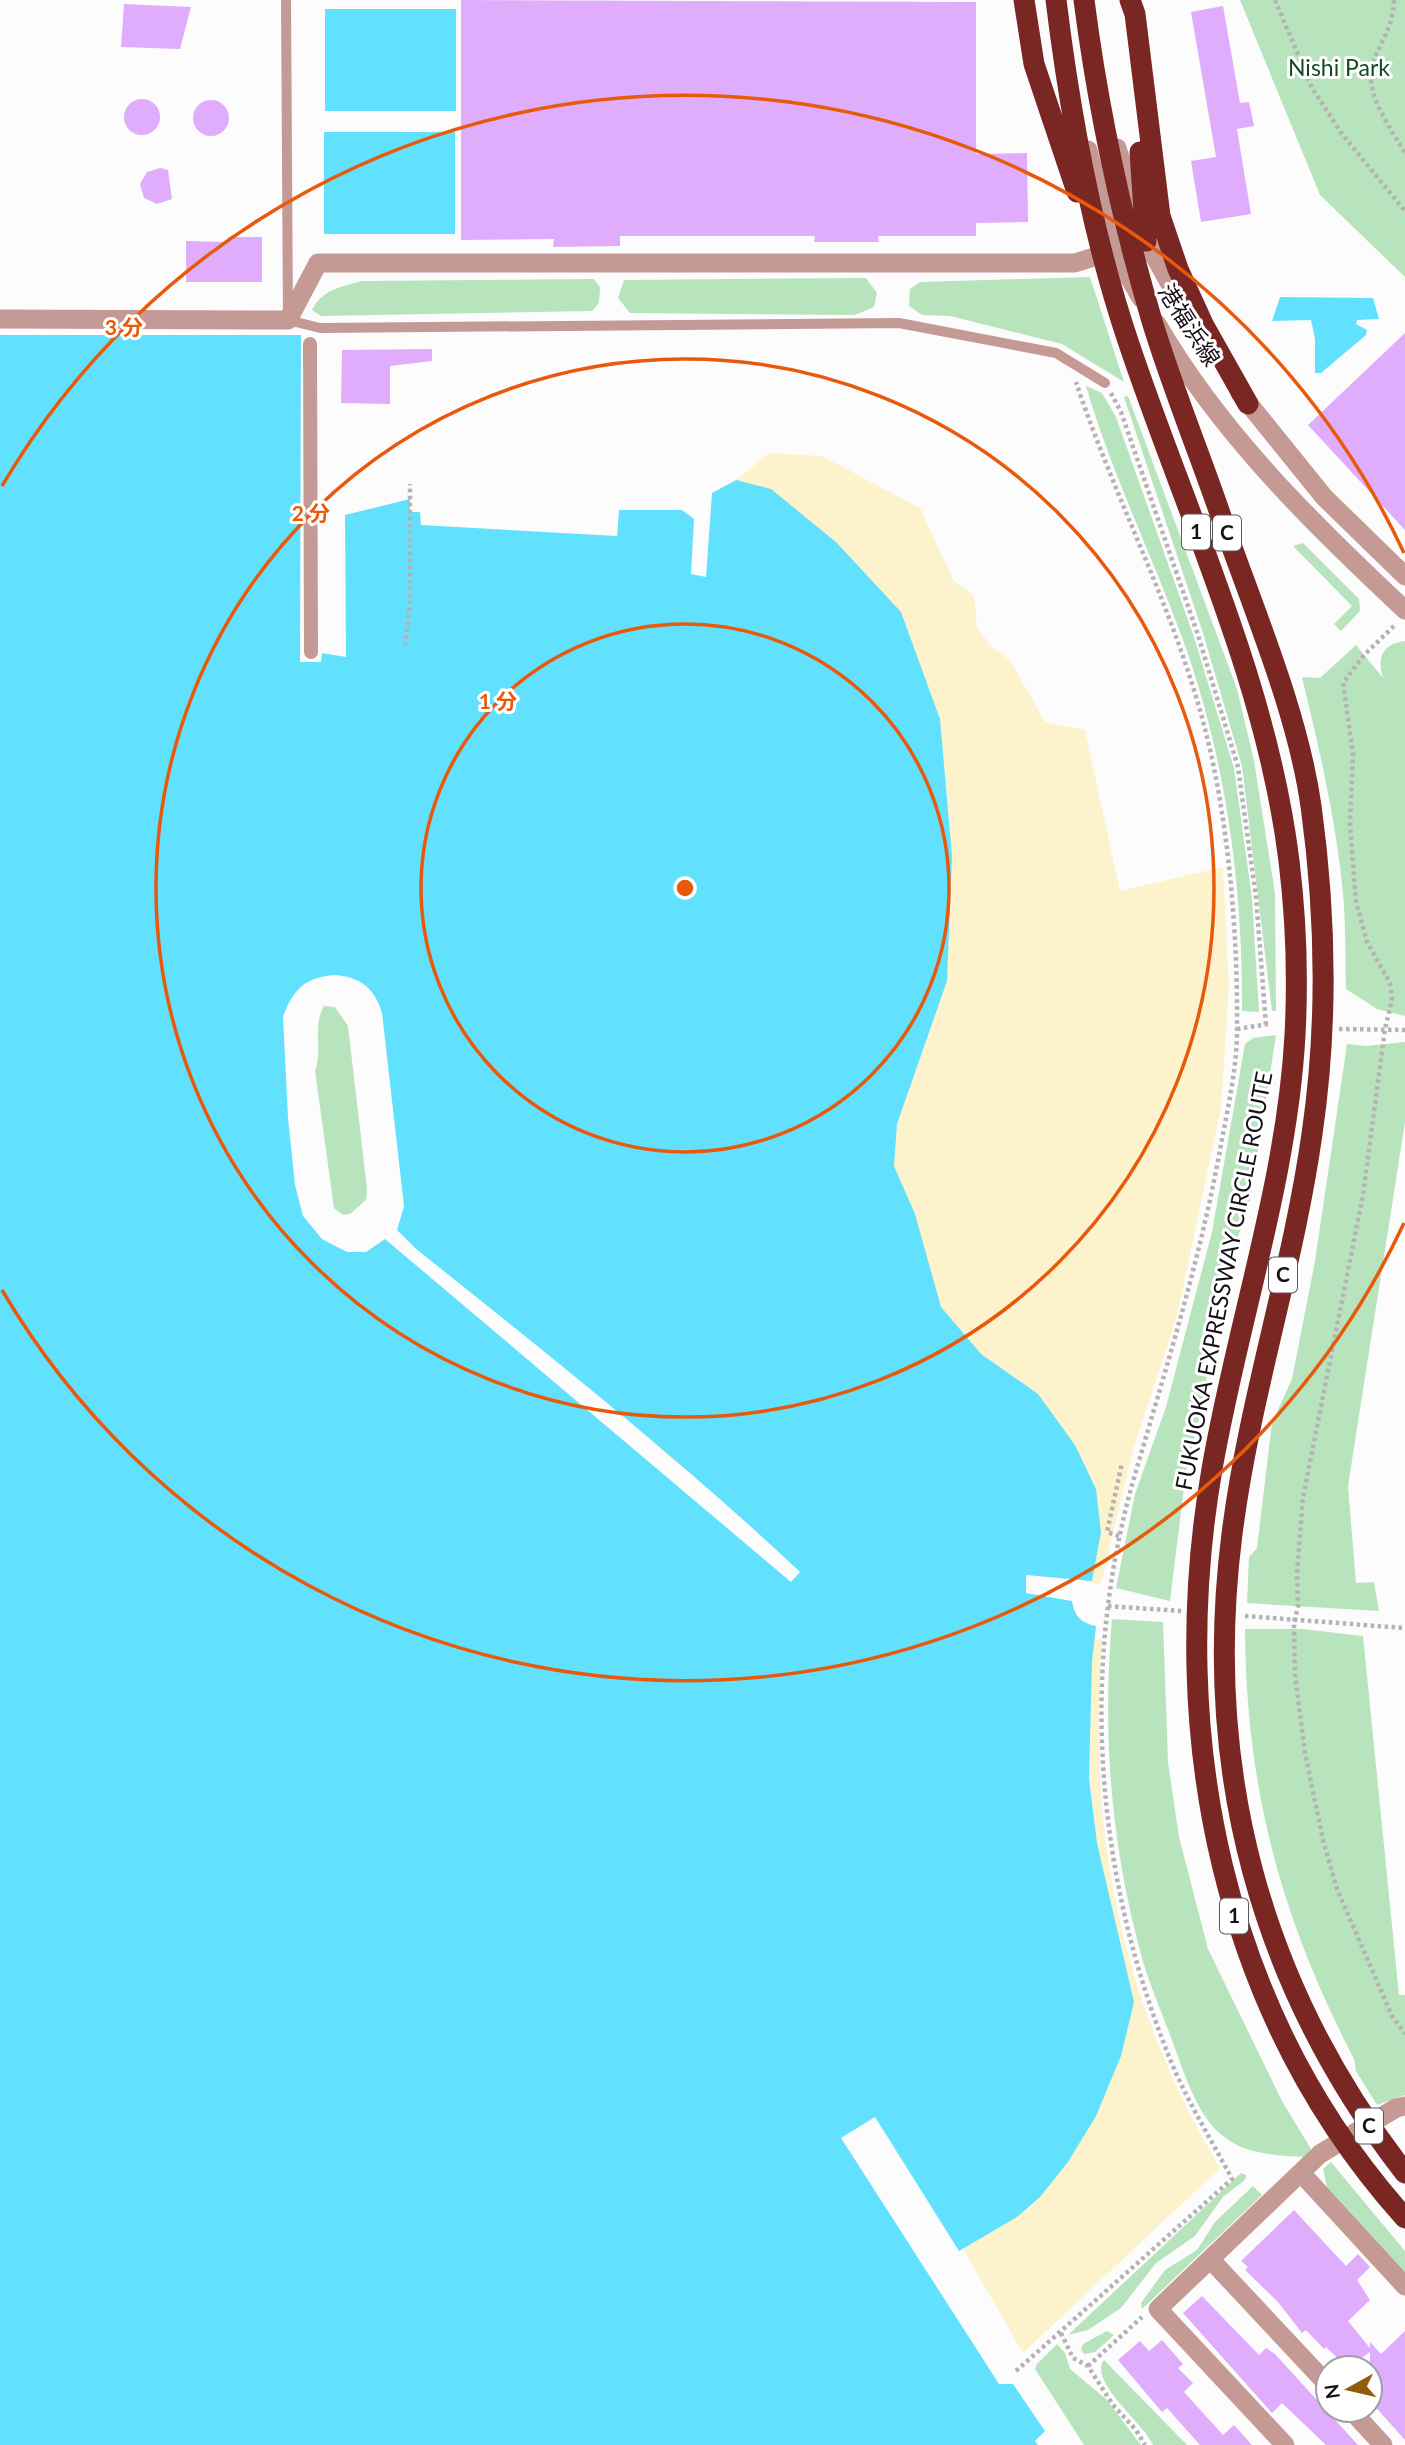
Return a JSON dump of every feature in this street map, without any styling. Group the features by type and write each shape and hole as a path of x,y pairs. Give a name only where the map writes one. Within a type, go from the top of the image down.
{"highway":[{"path":"1024,0 1034,64 1083,212 1113,249"},
{"name":"FUKUOKA EXPRESSWAY CIRCLE ROUTE","path":"1058,0 1084,174 1126,335 1235,640 1266,738 1281,805 1295,937 1295,1035 1292,1070 1272,1189 1211,1471 1198,1599 1198,1726 1216,1847 1233,1911 1279,2031 1313,2092 1348,2146 1405,2218"},
{"name":"C","path":"1085,0 1112,170 1150,313 1293,729 1310,800 1324,935 1320,1073 1312,1140 1241,1476 1231,1537 1226,1599 1227,1723 1244,1840 1260,1901 1304,2017 1372,2131 1405,2173"},
{"path":"1122,0 1137,112 1146,241"},
{"path":"1130,0 1150,113 1160,216 1183,281 1248,404"}],"street":[{"name":"港福浜線","path":"1058,0 1076,105 1113,249 1160,330 1254,459 1400,618"},
{"name":"港福浜線","path":"1085,0 1101,96 1146,241 1202,340 1248,404 1324,497 1405,576"},
{"path":"0,319 288,320 318,264 1075,263 1113,249 1146,241"},
{"path":"310,344 311,652"},
{"path":"1285,2445 1158,2308 1212,2260 1320,2154 1396,2108 1405,2106"},
{"path":"1301,2174 1405,2286"},
{"path":"1212,2260 1314,2370"},
{"path":"1364,2424 1384,2445"}],"lane":[{"path":"286,0 288,320 320,328 899,323 1056,353 1083,367 1105,383"}],"path":[{"path":"1275,0 1312,88 1342,134 1405,211"},
{"path":"1394,0 1393,21 1371,69 1374,96 1405,153"},
{"path":"1016,2371 1232,2179 1189,2101 1168,2053 1133,1952 1118,1884 1101,1758 1101,1685 1108,1606 1119,1536 1183,1318 1217,1168 1236,1050 1236,942 1206,731 1176,643 1095,440 1075,380 1083,367"},
{"path":"1105,383 1121,412 1198,635 1238,767 1256,897 1266,1025"},
{"path":"405,646 411,604 410,484"},
{"path":"1400,618 1364,655 1343,683 1353,754 1350,824 1359,922 1390,983 1392,1000 1385,1029 1360,1208 1303,1497 1297,1573 1298,1607 1294,1622 1295,1675 1302,1732 1323,1840 1337,1889 1392,2016 1405,2034"},
{"path":"1119,1536 1107,1532 1122,1463"},
{"path":"1108,1606 1191,1612"},
{"path":"1232,1615 1294,1622 1405,1628"},
{"path":"1088,2366 1142,2316 1158,2308"},
{"path":"1061,2333 1073,2358 1088,2366 1113,2405 1136,2430 1144,2445"}],"green space":[{"name":"Nishi Park","path":"1240,0 1405,0 1405,277 1320,195"},
{"path":"1090,277 1124,382 1062,344 950,316 922,315 909,306 910,289 920,282"},
{"path":"866,278 877,293 874,307 855,315 630,313 618,298 624,280"},
{"path":"594,279 600,287 599,303 592,311 321,316 312,310 327,293 362,281"},
{"path":"1086,386 1102,393 1116,417 1194,637 1234,768 1252,898 1259,1012 1242,1011 1239,917 1229,823 1221,776 1198,685 1171,608 1096,419"},
{"path":"1128,396 1237,689 1254,761 1275,893 1276,1011 1272,1011 1242,766 1203,633 1124,397"},
{"path":"1303,543 1359,599 1360,611 1341,631 1334,624 1352,606 1293,546"},
{"path":"1405,641 1405,1016 1377,1009 1346,989 1345,917 1340,866 1326,784 1302,677 1320,678 1356,645 1383,678 1383,653 1391,645"},
{"path":"324,1006 335,1007 348,1026 367,1189 366,1200 350,1214 343,1215 334,1208 315,1071 320,1014"},
{"path":"1276,1035 1249,1208 1231,1254 1206,1355 1207,1388 1186,1471 1170,1601 1116,1588 1135,1494 1166,1407 1212,1232 1245,1044 1253,1038"},
{"path":"1405,1042 1405,1122 1348,1486 1356,1583 1374,1582 1379,1611 1247,1603 1249,1557 1257,1548 1272,1423 1292,1379 1315,1261 1347,1044 1366,1046"},
{"path":"1112,1619 1163,1622 1168,1762 1179,1837 1208,1949 1282,2101 1311,2149 1304,2157 1241,2147 1214,2127 1192,2093 1149,1979 1131,1916 1116,1832 1108,1705"},
{"path":"1245,1629 1302,1629 1363,1636 1399,1995 1405,1995 1405,2095 1377,2105 1356,2071 1354,2059 1306,1955 1273,1851 1252,1744"},
{"path":"1331,2162 1405,2251 1405,2272 1327,2187 1323,2169"},
{"path":"1241,2173 1246,2175 1245,2180 1223,2197 1195,2236 1156,2263 1121,2308 1088,2330 1068,2335"},
{"path":"1253,2186 1262,2195 1142,2309 1141,2303 1165,2270 1197,2250 1215,2222"},
{"path":"1107,2331 1114,2335 1095,2352 1084,2354 1081,2349 1083,2344"},
{"path":"1057,2344 1065,2353 1070,2369 1106,2399 1141,2445 1084,2445 1035,2369"},
{"path":"1104,2360 1187,2445 1153,2445 1110,2391 1101,2369"}],"sand":[{"path":"769,453 822,456 920,508 954,581 974,595 977,628 993,648 1010,660 1045,722 1085,730 1120,891 1223,867 1229,987 1221,1108 1177,1316 1133,1450 1101,1584 1023,1572 1019,1590 1079,1644 1102,1639 1100,1779 1106,1847 1118,1913 1135,1978 1157,2042 1186,2105 1220,2168 1023,2353 950,2226 987,1617 675,1462 651,1441 687,1421 829,546 736,480"}],"water":[{"path":"325,9 456,9 456,111 325,111"},
{"path":"324,132 455,132 455,234 324,234"},
{"path":"1280,297 1373,298 1379,319 1357,320 1356,324 1367,330 1366,335 1321,373 1315,373 1315,339 1311,320 1272,321"},
{"path":"0,335 301,335 300,662 321,662 322,653 346,657 345,515 410,499 410,512 420,512 421,525 617,536 619,510 682,510 694,519 691,574 706,577 712,493 736,480 771,489 836,542 901,612 940,719 952,856 947,981 897,1124 894,1166 915,1214 941,1307 981,1354 1038,1394 1075,1445 1096,1489 1101,1532 1092,1581 1026,1575 1026,1593 1072,1601 1079,1618 1096,1626 1092,1662 1089,1779 1097,1843 1134,2002 1121,2056 1096,2116 1068,2162 1040,2197 1017,2217 959,2251 875,2117 841,2138 999,2384 1013,2384 1045,2431 1035,2441 1038,2445 0,2445","holes":["333,975 365,985 375,997 382,1013 404,1206 397,1230 415,1248 562,1366 754,1529 800,1572 791,1582 385,1239 366,1252 347,1252 322,1239 303,1216 295,1185 288,1118 283,1017 291,999 307,982"]}],"building":[{"path":"461,0 976,2 976,154 1027,153 1028,222 976,223 976,236 878,236 879,242 814,242 815,236 620,236 620,246 553,247 554,239 461,240"},
{"path":"124,4 191,7 180,49 121,47"},
{"path":"1223,6 1240,103 1249,102 1254,126 1237,129 1251,214 1201,222 1191,161 1216,157 1191,12"},
{"path":"142,99 155,104 160,117 155,130 142,135 129,130 124,117 129,104"},
{"path":"211,100 224,105 229,118 224,131 211,136 198,131 193,118 198,105"},
{"path":"160,168 168,170 172,199 157,204 144,198 140,184 147,172"},
{"path":"228,237 262,237 262,282 186,282 186,241 228,242"},
{"path":"1405,333 1405,530 1308,425"},
{"path":"432,349 432,361 390,366 390,404 341,403 342,350"},
{"path":"1294,2210 1346,2266 1358,2254 1370,2267 1357,2280 1370,2300 1348,2321 1370,2348 1370,2342 1381,2354 1333,2354 1326,2347 1324,2349 1306,2330 1302,2333 1278,2302 1245,2270 1248,2267 1241,2261"},
{"path":"1202,2296 1259,2355 1266,2348 1275,2354 1314,2397 1314,2424 1339,2424 1358,2445 1326,2445 1282,2403 1272,2413 1183,2313"},
{"path":"1405,2331 1405,2440 1384,2417 1384,2354 1381,2354"},
{"path":"1162,2340 1183,2364 1178,2368 1193,2383 1184,2392 1223,2435 1234,2425 1252,2445 1200,2445 1167,2408 1162,2412 1118,2360 1140,2341 1149,2351"}]}
